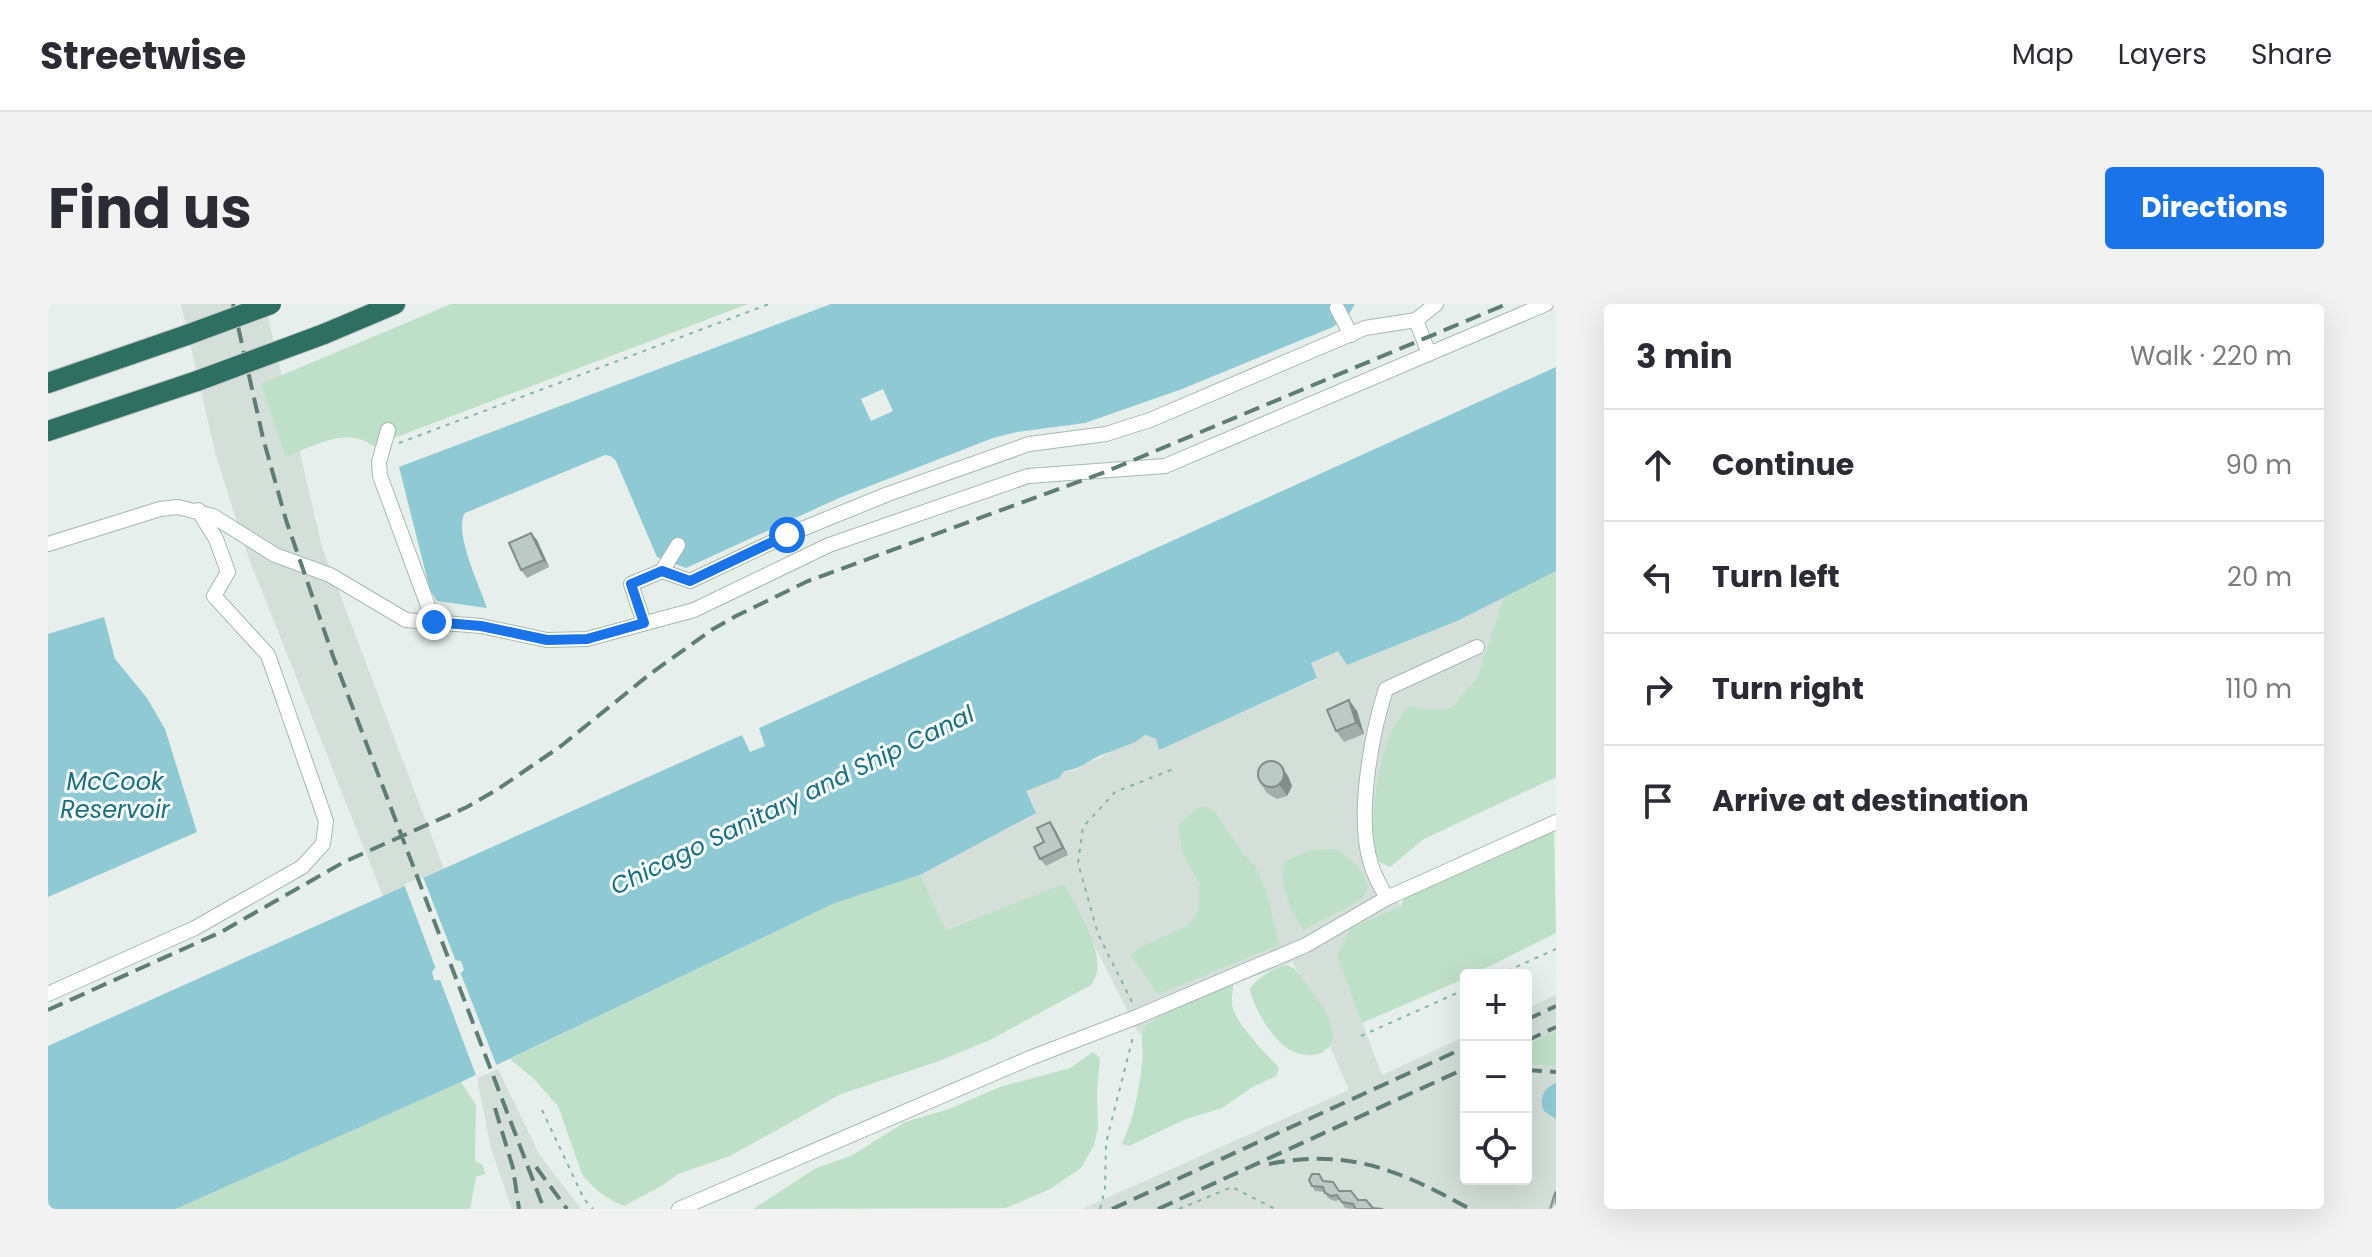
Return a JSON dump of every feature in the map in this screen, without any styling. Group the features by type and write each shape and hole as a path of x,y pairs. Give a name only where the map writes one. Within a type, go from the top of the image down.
{"highway":[{"path":"48,383 271,304"},
{"path":"48,431 197,381 395,304"}],"lane":[{"path":"662,571 690,581 787,535 888,494 1029,444 1106,434 1150,420 1365,328 1416,320 1436,304"},
{"path":"48,544 160,509 178,507 198,510 275,555 330,575 406,620 481,626 547,640 587,639 694,610 829,545 1028,476 1165,466 1546,304"},
{"path":"1337,308 1351,335"},
{"path":"1416,320 1429,354"},
{"path":"388,430 379,462 380,476 434,622"},
{"path":"48,994 195,928 302,867 323,844 326,821 268,655 214,596 228,572 216,539 198,510"},
{"path":"644,623 631,584 662,571 678,545"},
{"path":"1387,898 1371,864 1365,835 1374,724 1386,689 1477,647"},
{"path":"679,1209 1030,1058 1139,1016 1306,945 1387,898 1556,822"}],"path":[{"path":"383,449 769,304"},
{"path":"1100,1209 1105,1189 1106,1143 1139,1016 1098,934 1078,863 1083,827 1115,792 1176,768"},
{"path":"1511,969 1556,949"},
{"path":"1361,1036 1460,992"},
{"path":"542,1110 584,1199 593,1209"},
{"path":"1179,1209 1232,1187 1275,1209"}],"shaded area":[{"path":"181,304 265,304 322,547 444,869 383,896 248,556 216,456"},
{"path":"1504,597 1477,678 1451,708 1429,710 1391,732 1380,773 1373,858 1401,907 1350,928 1337,956 1382,1075 1460,1039 1460,1185 1532,1185 1532,1065 1556,1067 1556,1209 1082,1209 1349,1090 1293,962 1182,1003 1143,1027 1140,1036 1064,885 945,930 920,875 1036,813 1026,791 1064,771 1074,771 1116,747 1146,735 1156,739 1159,749 1317,679 1310,663 1339,650 1347,665 1457,621"},
{"path":"1556,995 1556,1031 1532,1042 1532,1041 1532,1006"},
{"path":"498,1069 539,1154 581,1209 512,1209 491,1148 477,1078"}],"green space":[{"path":"451,304 748,304 373,446 363,440 341,438 319,443 286,457 261,384"},
{"path":"1556,571 1556,777 1424,839 1390,867 1373,859 1378,777 1395,725 1409,706 1429,710 1451,708 1477,678 1504,597"},
{"path":"1199,807 1208,807 1215,812 1244,855 1256,867 1267,893 1279,945 1158,994 1131,956 1137,949 1187,926 1198,912 1200,885 1182,852 1178,825"},
{"path":"1554,830 1556,933 1484,969 1460,969 1460,981 1362,1023 1337,956 1350,928 1400,907 1405,897"},
{"path":"1337,849 1357,867 1366,880 1367,891 1360,900 1304,931 1284,888 1285,861 1310,850"},
{"path":"920,875 946,930 1064,884 1084,920 1095,949 1096,975 1091,985 990,1040 841,1094 730,1156 678,1174 624,1206 606,1197 591,1184 582,1174 558,1106 534,1079 510,1059 835,903"},
{"path":"1287,965 1295,969 1330,1022 1332,1040 1323,1052 1299,1054 1284,1046 1255,1005 1250,989 1271,971"},
{"path":"1233,985 1232,1001 1237,1018 1279,1067 1276,1076 1251,1088 1222,1108 1186,1119 1129,1146 1122,1144 1139,1085 1143,1027 1182,1003"},
{"path":"1556,1031 1556,1067 1532,1065 1532,1042"},
{"path":"1093,1052 1100,1058 1098,1128 1094,1145 1081,1168 1050,1189 1006,1208 753,1209 816,1168 851,1156 905,1122 949,1109 1000,1087 1070,1068"},
{"path":"461,1082 476,1105 475,1161 483,1165 485,1174 476,1177 470,1209 176,1209"}],"water":[{"path":"831,304 1355,304 1349,314 1333,327 1182,389 1085,423 993,438 839,498 686,568 657,557 616,461 605,455 465,513 462,532 465,545 487,608 437,601 430,590 399,467","holes":["883,389 893,411 871,421 861,399"]},
{"name":"Chicago Sanitary and Ship Canal","path":"1556,367 1556,571 1457,621 1347,665 1338,651 1311,663 1317,678 1159,750 1156,739 1146,735 1080,767 1064,771 1059,778 1026,791 1036,813 920,875 835,903 461,1082 176,1209 48,1209 48,1046 742,735 750,752 765,746 759,728","holes":["461,961 464,970 458,975 434,980 432,972 437,965"]},
{"name":"McCook Reservoir","path":"104,617 115,659 147,698 165,729 197,832 48,897 48,634"},
{"path":"1556,1083 1556,1119 1544,1111 1542,1102 1545,1091"}],"pier":[{"path":"423,877 457,964 437,972 404,884"},
{"path":"459,969 498,1069 477,1078 439,977"}],"building":[{"path":"531,533 544,560 521,570 509,543"},
{"path":"1349,700 1356,723 1336,731 1327,710"},
{"path":"1271,761 1280,765 1284,774 1280,783 1271,787 1262,783 1258,774 1262,765"},
{"path":"1050,822 1063,848 1040,859 1034,847 1044,842 1037,828"},
{"path":"1312,1174 1319,1174 1323,1181 1333,1182 1339,1191 1351,1191 1358,1200 1366,1200 1373,1208 1383,1209 1356,1209 1353,1204 1342,1202 1337,1195 1325,1193 1323,1187 1312,1186 1309,1180"},
{"path":"1555,1193 1556,1209 1550,1209"}],"railway":[{"path":"233,304 263,438 286,520 333,656 544,1209"},
{"path":"48,1010 221,932 344,862 467,807 561,746 650,674 713,629 808,581 1105,472 1507,304"},
{"path":"1532,1017 1556,1006"},
{"path":"1532,1038 1556,1027"},
{"path":"1112,1209 1460,1050"},
{"path":"1532,1070 1556,1072"},
{"path":"1158,1209 1460,1071"},
{"path":"495,1108 513,1168 519,1209"},
{"path":"1269,1164 1325,1159 1374,1166 1421,1184 1470,1209"},
{"path":"536,1167 567,1209"}],"route":[{"path":"434,622 481,626 547,640 587,639 644,623 631,584 662,571 690,581 787,535"}]}
